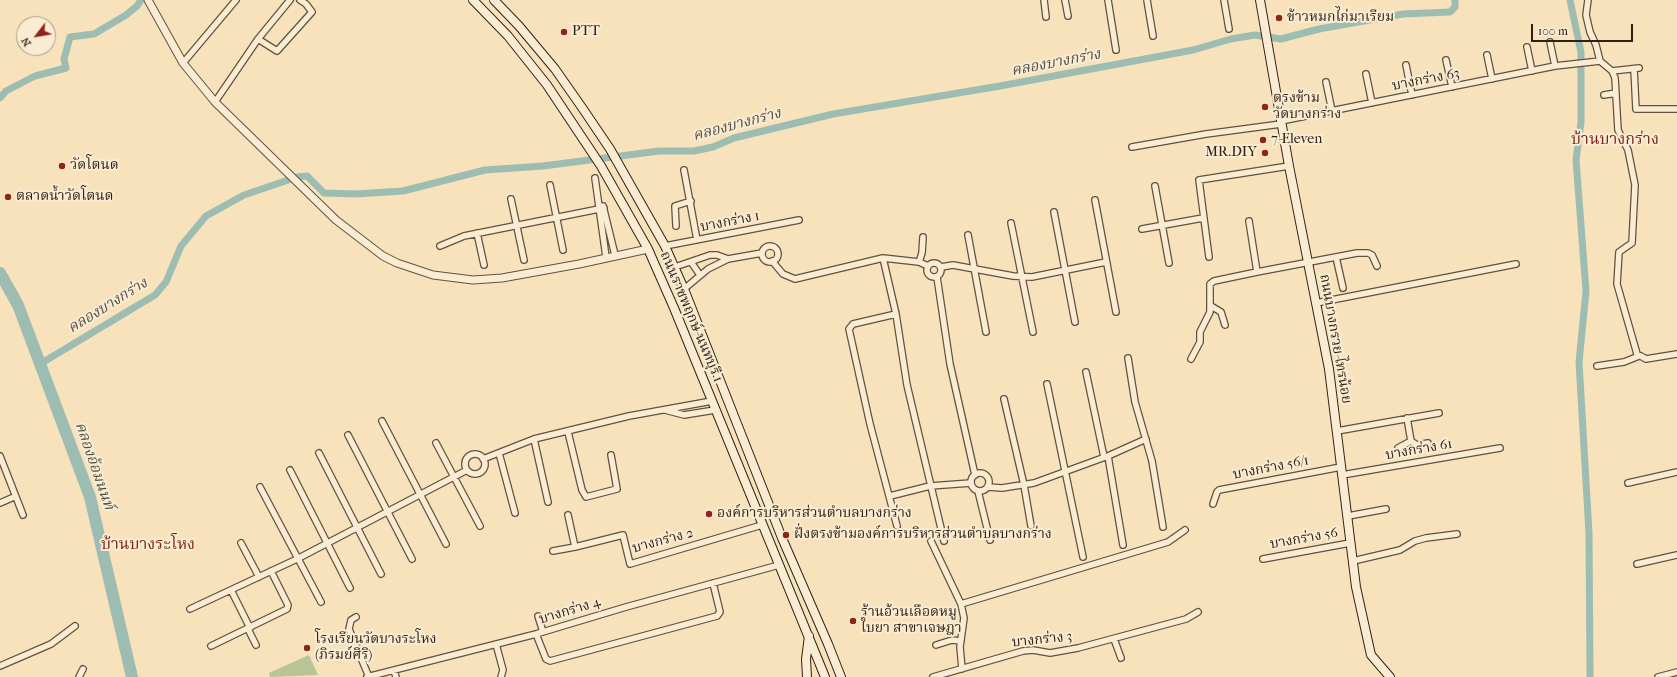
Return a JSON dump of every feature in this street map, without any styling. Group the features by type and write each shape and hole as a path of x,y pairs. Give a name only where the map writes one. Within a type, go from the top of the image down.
{"main road":[{"name":"ถนนราชพฤกษ์-นนทบุรี 1","path":"473,0 508,36 539,74 602,166 648,249 663,280 825,677"},
{"name":"ถนนราชพฤกษ์-นนทบุรี 1","path":"494,0 519,26 555,69 620,165 665,246 684,289 782,536 828,644 840,677"},
{"name":"ถนนบางกรวย-ไทรน้อย","path":"1260,0 1289,166 1330,376 1356,587 1369,647 1375,661 1390,677"},
{"path":"807,677 806,659 809,635"}],"street":[{"path":"183,63 236,0"},
{"path":"216,102 258,39 290,0"},
{"path":"258,39 277,51 312,12 306,4 300,0"},
{"path":"1044,0 1046,17"},
{"path":"1066,0 1068,16"},
{"path":"1108,0 1116,50"},
{"path":"1147,0 1153,36"},
{"path":"1224,0 1229,29"},
{"path":"1588,0 1586,15 1600,61 1612,71 1615,78 1618,130 1628,150 1635,185 1632,243 1619,252 1616,278 1636,352 1639,356 1646,359 1677,354"},
{"path":"149,2 183,63 216,102 336,220 383,256 414,270 433,276 473,280 502,278 579,264 648,249"},
{"path":"1550,42 1555,66"},
{"path":"1527,47 1532,71"},
{"path":"1487,55 1492,79"},
{"path":"1446,60 1452,87"},
{"name":"บางกร่าง 63","path":"1132,147 1281,122 1555,66 1600,61"},
{"path":"1406,65 1412,95"},
{"path":"1612,71 1636,68 1636,110 1677,110"},
{"path":"1366,74 1372,103"},
{"path":"1326,82 1332,111"},
{"path":"1604,95 1616,93"},
{"path":"1209,257 1198,182 1201,179 1289,166"},
{"path":"684,170 691,201 697,240"},
{"path":"595,178 615,255"},
{"path":"550,185 563,250"},
{"path":"1155,186 1169,263"},
{"path":"512,199 524,260"},
{"path":"1094,200 1116,312"},
{"path":"676,226 675,206 691,201"},
{"path":"602,209 606,257"},
{"path":"440,246 464,236 477,233 602,209"},
{"path":"1054,212 1075,322"},
{"path":"1142,229 1203,218"},
{"name":"บางกร่าง 1","path":"665,246 799,220"},
{"path":"1249,220 1257,272"},
{"path":"1011,223 1033,332"},
{"path":"477,233 484,264"},
{"path":"968,235 986,332"},
{"path":"920,262 923,237"},
{"path":"684,289 691,285 700,275 728,259 762,253 766,247 771,246 775,248 778,254 772,261"},
{"path":"762,253 766,260 772,261 783,274 795,279 883,258 920,262 928,266"},
{"path":"1191,359 1200,342 1200,332 1207,322 1211,306 1209,289 1211,283 1257,272 1357,253 1368,253 1374,258 1377,266"},
{"path":"675,267 710,255 728,259"},
{"path":"1336,257 1343,288"},
{"path":"883,258 896,314 907,385 944,541"},
{"path":"692,262 700,275"},
{"path":"928,266 933,263 941,267 953,265 973,267 1022,277 1066,271 1106,262"},
{"path":"1316,303 1516,264"},
{"path":"928,266 928,275 933,278 937,277 941,273 941,267"},
{"path":"937,277 950,364 975,475 972,483"},
{"path":"1211,306 1221,312 1225,324"},
{"path":"896,314 853,324 849,329 870,424 897,526"},
{"path":"1597,366 1624,362 1639,356"},
{"path":"1128,358 1135,402 1152,461 1163,527"},
{"path":"1086,372 1106,456 1123,545"},
{"path":"1047,384 1083,557"},
{"path":"1004,399 1024,485 1031,526"},
{"path":"484,459 534,440 629,416 712,401"},
{"path":"662,410 684,415 715,410"},
{"path":"1337,431 1439,413"},
{"path":"1406,418 1411,441 1417,445 1428,443"},
{"path":"382,421 446,544"},
{"path":"568,432 582,490 586,497 617,489 611,455"},
{"path":"348,435 412,559"},
{"path":"978,491 982,491 988,487 1024,485 1065,472 1146,439"},
{"path":"534,440 548,502"},
{"path":"1398,448 1411,441"},
{"path":"436,443 480,526"},
{"name":"บางกร่าง 61","path":"1342,471 1500,448"},
{"path":"319,453 381,574"},
{"path":"499,453 514,513"},
{"path":"479,455 484,459 484,466 480,472 473,474 467,470 466,461 470,456 479,455"},
{"path":"0,456 14,497 23,515"},
{"path":"290,470 350,588"},
{"path":"190,609 297,559 467,470"},
{"name":"บางกร่าง 56/1","path":"1213,504 1219,490 1342,471"},
{"path":"1628,483 1677,472"},
{"path":"975,475 983,473 989,479 988,487"},
{"path":"890,496 930,486 972,483"},
{"path":"972,483 978,491 990,540"},
{"path":"260,487 321,602"},
{"path":"0,503 14,497"},
{"path":"1348,516 1386,509"},
{"path":"553,551 575,547 568,515"},
{"name":"บางกร่าง 2","path":"575,547 623,535 630,564 762,525"},
{"path":"961,604 1163,544 1185,530"},
{"path":"1353,561 1400,550 1415,541 1426,538 1457,534"},
{"path":"931,541 961,604 964,618 961,641 962,669"},
{"path":"241,543 259,577"},
{"name":"บางกร่าง 56","path":"1263,559 1350,543"},
{"path":"1637,564 1677,555"},
{"name":"บางกร่าง 4","path":"368,677 536,634 779,565"},
{"path":"211,646 287,609 288,605 271,571"},
{"path":"536,634 546,659 550,661 717,616 720,612 713,584"},
{"path":"231,590 256,645"},
{"name":"บางกร่าง 3","path":"933,677 1023,651 1033,650 1045,653 1056,652 1114,639 1186,619 1198,612"},
{"path":"356,616 351,620 349,629 368,677"},
{"path":"538,616 543,632"},
{"path":"0,666 51,644 75,626"},
{"path":"1114,639 1121,658"},
{"path":"936,645 952,640 961,641"},
{"path":"496,644 503,670 501,677"},
{"path":"79,677 83,669"},
{"path":"394,670 396,677"},
{"path":"1658,677 1677,672"}],"green space":[{"path":"309,655 318,675 270,677 269,673"}],"waterway":[{"path":"0,98 6,91 35,76 66,68 64,59 70,37 94,34 126,15 137,6 141,0"},
{"name":"คลองบางกร่าง","path":"40,364 155,295 166,282 181,246 206,216 244,195 297,177 307,176 324,193 356,194 403,191 485,170 543,166 659,151 694,151 713,147 734,138 833,114 1000,86 1193,50 1231,39 1255,35 1281,39 1319,29 1403,14 1450,12 1455,7 1455,0"},
{"path":"1570,0 1581,52 1581,122 1576,160 1586,291 1579,362 1589,533 1590,677"},
{"name":"คลองอ้อมนนท์","path":"0,273 18,305 90,497 132,677"}],"place":[{"name":"ข้าวหมกไก่มาเรียม","path":"1279,18"},
{"name":"PTT","path":"564,32"},
{"name":"ตรงข้าม วัดบางกร่าง","path":"1265,107"},
{"name":"7-Eleven","path":"1263,140"},
{"name":"MR.DIY","path":"1265,153"},
{"name":"วัดโตนด","path":"62,166"},
{"name":"ตลาดน้ำวัดโตนด","path":"8,197"},
{"name":"องค์การบริหารส่วนตำบลบางกร่าง","path":"709,514"},
{"name":"ฝั่งตรงข้ามองค์การบริหารส่วนตำบลบางกร่าง","path":"786,535"},
{"name":"ร้านอ้วนเลือดหมู ใบยา สาขาเจษฎา","path":"853,621"},
{"name":"โรงเรียนวัดบางระโหง (ภิรมย์ศิริ)","path":"307,648"}],"district":[{"name":"บ้านบางกร่าง","path":"1615,140"},
{"name":"บ้านบางระโหง","path":"148,545"}]}
